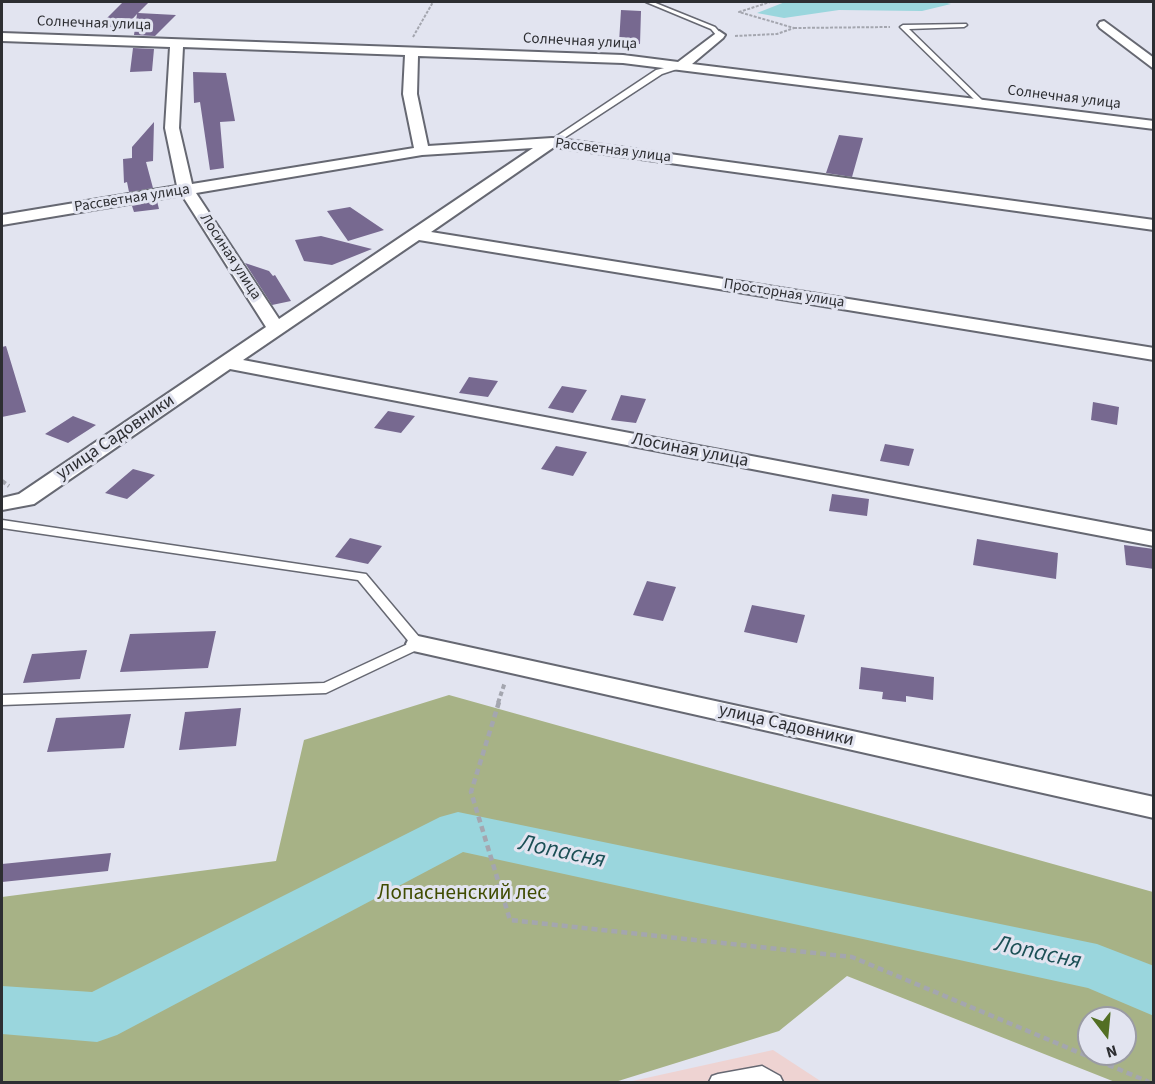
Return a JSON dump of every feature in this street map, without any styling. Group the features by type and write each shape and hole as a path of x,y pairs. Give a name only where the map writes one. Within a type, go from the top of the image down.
{"street":[{"path":"1104,25 1154,65"},
{"path":"681,66 719,35"},
{"name":"Солнечная улица","path":"2,37 623,59 1154,125"},
{"name":"Лосиная улица","path":"177,43 172,128 186,190 276,328"},
{"path":"409,51 410,94 422,151"},
{"name":"Рассветная улица","path":"2,220 422,151 552,142 1154,225"},
{"name":"улица Садовники","path":"2,504 26,499 552,142"},
{"name":"Просторная улица","path":"415,234 1154,354"},
{"name":"Лосиная улица","path":"227,363 1154,538"},
{"name":"улица Садовники","path":"418,644 1154,808"}],"lane":[{"path":"649,2 713,28 719,35"},
{"path":"903,27 964,25"},
{"path":"903,27 982,105"},
{"path":"552,142 659,72 681,66"},
{"path":"2,524 362,577 418,644 326,688 2,700"},
{"path":"718,1083 762,1074 774,1083"}],"path":[{"path":"409,51 433,2"},
{"path":"770,2 739,12 794,28 903,27"},
{"path":"719,35 746,37 777,34 794,28"},
{"path":"510,664 471,792 510,920 852,957 1149,1083"}],"shaded area":[{"path":"773,1050 822,1082 628,1082"}],"green space":[{"name":"Лопасненский лес","path":"449,695 1153,892 1153,1082 1115,1082 847,976 779,1031 615,1082 2,1082 2,897 276,861 304,740"}],"water":[{"path":"785,2 943,2 951,4 922,11 839,10 784,18 757,13"}],"building":[{"path":"123,2 149,2 138,13 176,15 155,36 134,35 137,14 125,27 98,27"},
{"path":"621,10 641,11 640,44 619,43"},
{"path":"133,48 154,49 152,71 130,72"},
{"path":"193,72 226,73 235,121 220,122 224,168 210,170 200,102 194,103"},
{"path":"154,122 153,161 146,162 153,188 129,192 127,182 124,183 123,159 132,158 132,147"},
{"path":"839,135 863,138 852,177 826,173"},
{"path":"157,201 159,209 134,212 132,206"},
{"path":"350,207 384,230 348,241 327,211"},
{"path":"321,236 372,249 332,265 304,261 295,240"},
{"path":"245,263 275,275 291,301 272,305"},
{"path":"6,346 26,412 2,417 2,347"},
{"path":"469,377 498,381 488,397 459,393"},
{"path":"562,386 587,390 573,413 548,408"},
{"path":"621,395 646,399 636,423 611,420"},
{"path":"1093,402 1119,407 1117,425 1091,420"},
{"path":"388,411 415,416 401,433 374,428"},
{"path":"73,416 96,425 68,443 45,434"},
{"path":"885,444 914,449 909,466 880,461"},
{"path":"556,446 587,452 573,476 541,469"},
{"path":"133,469 155,475 127,499 105,493"},
{"path":"832,494 869,499 867,516 829,511"},
{"path":"350,538 382,546 368,564 335,557"},
{"path":"977,539 1058,553 1056,579 973,565"},
{"path":"1124,545 1154,549 1154,569 1126,565"},
{"path":"647,581 676,587 663,621 633,615"},
{"path":"752,605 805,615 797,643 744,632"},
{"path":"216,631 208,668 120,672 130,634"},
{"path":"87,650 80,679 23,683 32,654"},
{"path":"861,667 934,677 933,700 906,696 906,702 882,699 883,692 859,689"},
{"path":"241,708 236,746 179,750 185,712"},
{"path":"131,714 124,748 47,752 56,718"},
{"path":"111,853 108,871 2,882 2,864"}],"waterway":[{"name":"Лопасня","path":"2,1010 97,1017 458,831 1097,967 1154,992"}]}
